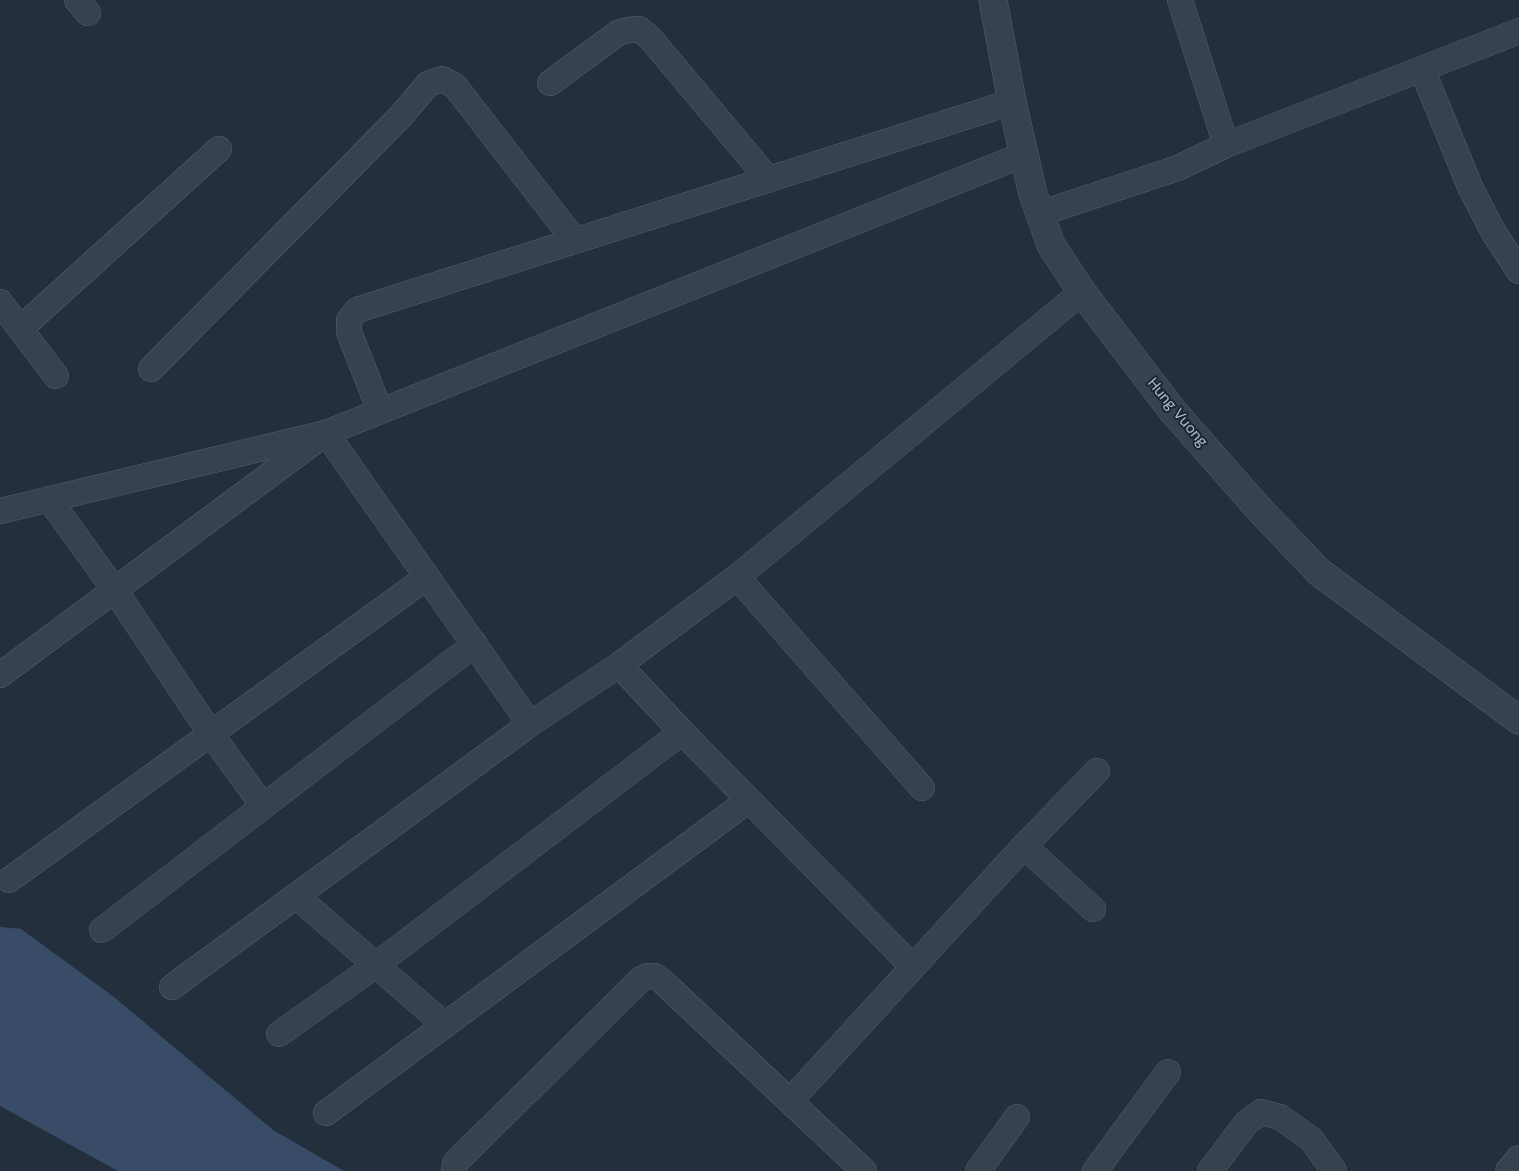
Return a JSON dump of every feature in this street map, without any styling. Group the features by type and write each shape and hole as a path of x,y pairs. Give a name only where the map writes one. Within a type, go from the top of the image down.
{"street":[{"name":"Hung Vuong","path":"993,0 1023,155 1039,214 1051,245 1082,292 1172,410 1259,509 1319,572 1519,720"},
{"path":"1180,0 1226,145"},
{"path":"550,83 618,33 639,29 651,39 769,180"},
{"path":"1039,214 1178,168 1226,145 1519,31"},
{"path":"1422,69 1471,189 1494,233 1519,271"},
{"path":"151,369 401,116 428,84 442,79 454,86 576,241"},
{"path":"380,411 349,332 349,320 357,310 1012,102"},
{"path":"20,329 219,149"},
{"path":"0,511 326,433 1023,155"},
{"path":"172,987 530,724 619,665 737,576 1082,292"},
{"path":"0,302 56,376"},
{"path":"326,433 530,724"},
{"path":"0,675 326,433"},
{"path":"49,499 114,589 211,734 263,806"},
{"path":"737,576 922,788"},
{"path":"9,880 427,577"},
{"path":"102,930 474,644"},
{"path":"619,665 682,732 913,967"},
{"path":"279,1034 376,965 682,732"},
{"path":"790,1101 1024,846 1097,771"},
{"path":"326,1113 749,800"},
{"path":"1024,846 1093,909"},
{"path":"296,896 445,1025"},
{"path":"454,1171 455,1164 641,979 648,976 655,976 662,981 864,1171"},
{"path":"1095,1171 1168,1072"},
{"path":"1210,1171 1247,1122 1261,1112 1280,1116 1311,1139 1334,1171"},
{"path":"978,1171 1017,1117"},
{"path":"1508,1171 1519,1158"}],"water":[{"path":"0,927 21,929 114,997 273,1130 344,1171 118,1171 0,1106"}]}
